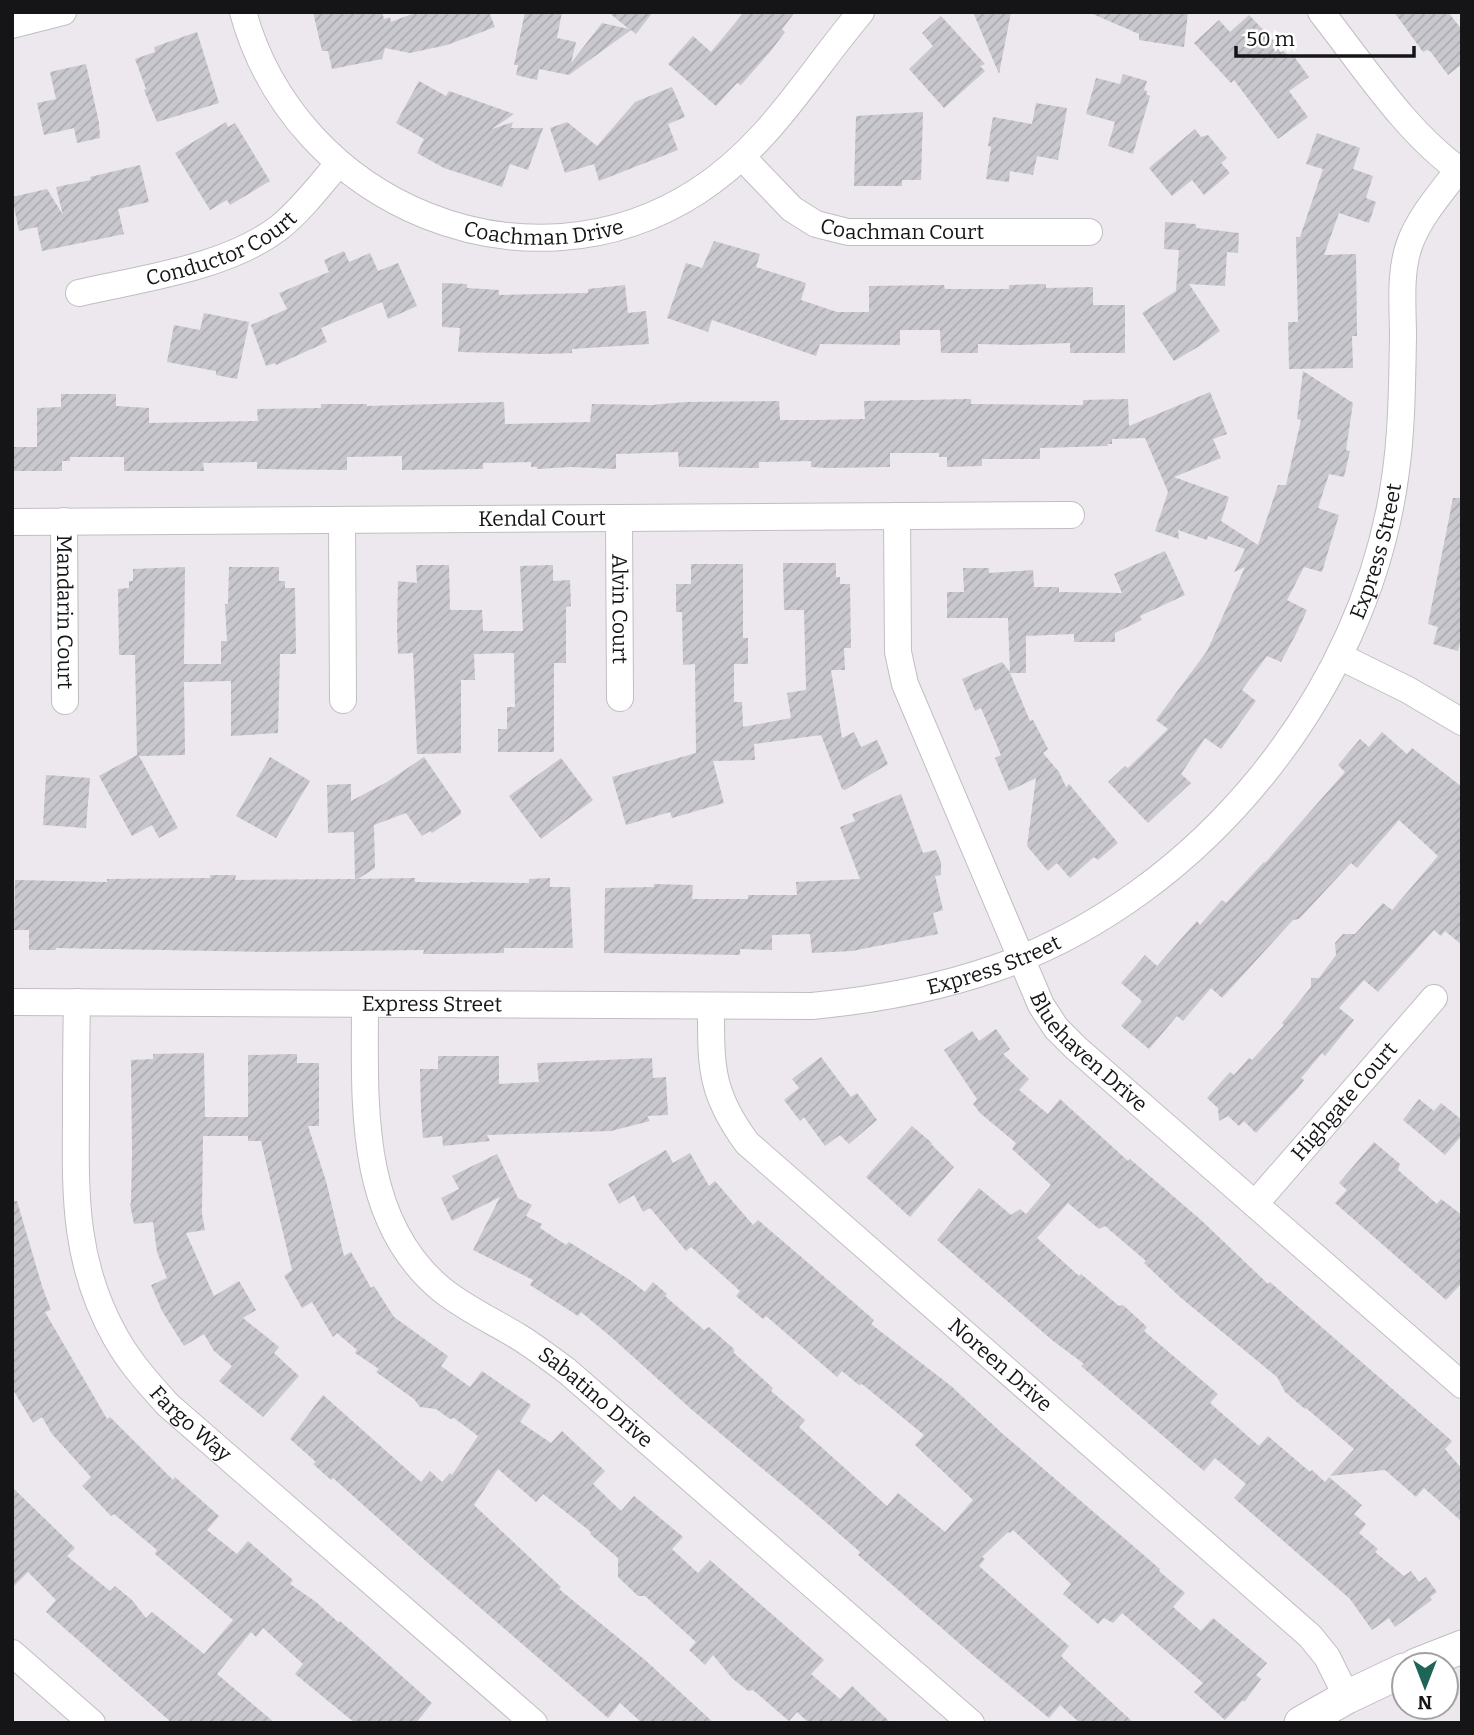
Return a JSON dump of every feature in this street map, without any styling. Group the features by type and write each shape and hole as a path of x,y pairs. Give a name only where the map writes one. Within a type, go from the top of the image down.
{"street":[{"path":"12,25 63,12"},
{"name":"Coachman Drive","path":"243,12 264,67 285,102 310,135 338,164 370,189 410,210 450,225 489,234 528,237 566,236 609,229 655,214 695,193 743,158 764,136 861,12"},
{"path":"1321,12 1401,114 1431,147 1460,171"},
{"name":"Coachman Court","path":"743,158 792,209 816,223 848,232 1089,232"},
{"name":"Conductor Court","path":"79,293 218,260 253,245 281,226 305,203 338,164"},
{"name":"Express Street","path":"12,1002 812,1006 875,1000 936,986 1020,958 1076,931 1120,904 1186,855 1231,812 1273,762 1309,711 1339,656 1365,595 1384,534 1395,481 1402,418 1404,270 1409,244 1422,219 1460,171"},
{"name":"Kendal Court","path":"12,522 1071,515"},
{"name":"Bluehaven Drive","path":"897,516 898,652 905,684 1041,1005 1056,1028 1076,1048 1462,1385"},
{"name":"Alvin Court","path":"619,518 620,698"},
{"path":"342,520 343,700"},
{"name":"Mandarin Court","path":"64,521 65,701"},
{"path":"1339,656 1408,690 1462,722"},
{"name":"Highgate Court","path":"1255,1204 1434,998"},
{"name":"Fargo Way","path":"77,1002 77,1213 85,1260 98,1300 116,1338 139,1373 168,1405 534,1723"},
{"name":"Sabatino Drive","path":"365,1004 366,1124 372,1167 386,1210 405,1248 419,1268 442,1289 521,1338 567,1371 971,1723"},
{"name":"Noreen Drive","path":"710,1007 711,1065 718,1096 730,1120 747,1143 1310,1636 1327,1657 1347,1696"},
{"path":"12,1653 92,1723"},
{"path":"1301,1723 1347,1696 1390,1676"}],"building":[{"path":"313,12 382,12 384,19 390,17 391,22 417,12 489,12 495,27 447,45 410,53 385,48 382,59 332,69 328,51 322,51"},
{"path":"525,12 562,12 557,38 576,42 571,63 602,23 629,29 608,12 653,12 636,34 631,30 569,75 539,69 537,80 516,75 518,65 514,65"},
{"path":"744,12 795,12 782,29 785,32 770,52 741,85 737,83 716,106 668,64 693,36 711,52"},
{"path":"973,12 1011,12 999,74"},
{"path":"1088,12 1188,12 1184,47 1139,40 1139,34"},
{"path":"1394,12 1448,12 1462,30 1462,64 1448,75 1430,51 1423,52"},
{"path":"1249,15 1290,58 1293,55 1309,77 1289,91 1308,117 1278,139 1234,80 1231,83 1194,43 1219,20 1230,32"},
{"path":"941,16 985,64 980,66 985,71 944,108 909,69 933,46 922,33"},
{"path":"197,32 219,103 157,122 135,59 155,52 154,47"},
{"path":"86,64 100,138 77,143 74,128 44,135 37,103 56,99 50,72"},
{"path":"1123,74 1147,81 1144,90 1150,96 1133,154 1108,146 1115,122 1086,114 1096,78 1120,84"},
{"path":"419,81 446,96 449,91 514,114 492,129 513,122 511,128 543,128 528,170 510,164 502,187 444,168 417,153 424,139 396,123"},
{"path":"672,87 685,117 668,124 678,150 599,181 594,164 565,173 550,128 567,122 597,146 635,102"},
{"path":"1036,103 1067,108 1058,160 1037,156 1033,175 1010,171 1009,182 986,179 993,117 1032,124"},
{"path":"923,112 921,180 902,180 902,186 854,186 856,116"},
{"path":"226,122 228,127 235,123 270,181 230,205 227,200 210,210 175,153"},
{"path":"1195,129 1201,137 1208,135 1227,158 1221,163 1230,173 1204,195 1192,180 1172,196 1149,168"},
{"path":"1317,133 1360,148 1353,169 1373,176 1366,198 1376,202 1369,223 1339,213 1324,255 1356,254 1357,336 1352,336 1353,368 1289,369 1288,322 1298,322 1296,237 1300,237 1323,169 1306,164"},
{"path":"140,165 149,202 118,209 124,234 42,251 37,227 19,231 12,197 47,189 63,215 56,187"},
{"path":"1165,222 1196,224 1196,228 1239,233 1238,253 1227,252 1225,286 1189,284 1220,331 1174,361 1142,313 1176,291 1179,250 1164,249"},
{"path":"714,241 760,254 756,267 806,283 801,300 837,312 869,312 869,286 944,285 945,289 1009,289 1009,285 1046,284 1046,288 1093,287 1093,305 1125,305 1125,353 1070,353 1070,343 978,344 978,353 941,353 940,330 900,330 900,345 820,344 816,356 712,320 708,332 667,318 686,263 702,268"},
{"path":"344,251 349,262 370,253 378,271 398,263 417,306 388,319 382,302 321,328 327,342 276,365 266,366 251,325 287,309 279,293 329,272 324,260"},
{"path":"442,283 499,290 499,295 588,293 588,289 625,285 628,313 646,311 649,344 572,349 572,353 458,352 460,328 442,327"},
{"path":"204,313 249,322 237,379 216,375 216,371 167,362 174,325 200,330"},
{"path":"1303,371 1353,403 1346,450 1350,451 1344,477 1329,474 1318,508 1339,515 1322,572 1304,567 1287,600 1307,610 1281,662 1267,656 1242,690 1256,701 1221,749 1205,738 1181,774 1191,783 1148,823 1108,782 1125,766 1128,768 1168,729 1156,720 1207,651 1245,567 1234,572 1245,549 1208,536 1207,540 1178,530 1179,539 1155,531 1168,492 1145,438 1112,439 1112,444 1107,444 1108,446 1040,448 1040,459 982,459 982,466 947,467 947,457 939,457 939,453 890,453 890,467 811,467 811,461 759,462 759,468 679,467 678,452 616,454 616,469 537,469 531,467 531,462 483,463 483,469 402,470 402,456 347,457 347,470 257,469 257,462 203,463 204,471 124,471 124,457 70,457 70,461 62,461 62,471 12,471 12,447 37,447 37,408 61,407 61,394 116,394 116,406 149,408 149,423 258,421 257,409 321,408 321,404 367,406 504,402 505,424 590,422 592,404 779,401 780,420 817,420 865,419 864,401 971,399 971,404 1083,405 1083,400 1128,399 1129,426 1210,392 1227,434 1213,439 1221,458 1174,477 1229,497 1221,521 1258,545 1278,485 1286,485 1301,420 1297,419"},
{"path":"1453,498 1462,498 1462,636 1458,651 1433,644 1438,627 1428,624"},
{"path":"1165,551 1185,595 1140,616 1142,620 1115,633 1115,642 1074,642 1074,634 1026,636 1026,673 1010,673 1030,721 1033,720 1048,749 1043,753 1059,772 1066,787 1069,784 1118,843 1098,860 1094,857 1070,878 1057,863 1048,871 1027,846 1036,778 1009,791 995,758 1001,755 981,708 975,711 962,679 1002,662 1010,672 1008,618 947,618 947,592 964,592 963,568 989,568 989,573 1033,570 1034,587 1059,587 1059,592 1122,593 1114,574"},
{"path":"783,563 836,563 836,577 840,577 840,584 850,584 851,648 844,648 845,670 831,670 842,738 854,732 861,747 877,740 888,764 845,790 842,789 821,735 754,744 755,760 713,761 724,803 672,818 670,812 626,825 612,777 696,753 695,664 683,665 682,612 676,612 676,584 691,584 691,564 743,564 743,638 748,638 748,664 734,664 734,702 742,702 743,727 791,718 787,693 806,690 804,610 784,610"},
{"path":"416,565 449,565 450,610 482,610 483,631 523,631 520,566 553,565 553,581 570,580 571,606 566,607 566,663 554,663 554,752 498,752 498,729 507,729 507,707 515,707 514,653 474,654 475,680 461,680 461,753 417,754 413,653 398,654 397,629 398,581 417,583"},
{"path":"185,567 184,664 221,664 221,641 227,641 225,604 228,604 229,567 279,567 279,581 285,581 285,588 295,588 296,654 280,654 278,733 231,736 231,681 184,682 185,755 139,756 178,828 159,838 152,825 132,836 99,776 137,755 135,655 119,655 118,589 129,588 129,581 133,581 133,569"},
{"path":"1382,732 1407,754 1412,748 1462,787 1462,945 1445,931 1441,936 1434,930 1378,992 1364,980 1339,1008 1354,1020 1325,1056 1322,1053 1301,1078 1304,1080 1298,1088 1256,1133 1244,1121 1239,1126 1228,1116 1219,1121 1218,1108 1207,1098 1230,1072 1234,1075 1249,1058 1252,1060 1284,1025 1282,1023 1311,987 1311,978 1319,978 1336,955 1335,943 1343,934 1355,934 1383,903 1392,910 1438,856 1399,820 1357,868 1351,863 1299,919 1293,920 1222,998 1211,988 1183,1021 1177,1016 1149,1049 1121,1026 1142,1001 1121,983 1145,955 1157,966 1197,921 1200,925 1222,900 1226,903 1345,772 1338,765 1360,739 1369,747"},
{"path":"270,757 310,781 276,838 236,816"},
{"path":"424,757 461,814 432,833 430,831 422,836 406,813 374,825 375,868 358,879 415,878 415,882 529,883 529,879 550,878 550,887 570,887 573,948 504,948 504,953 447,954 423,954 424,950 29,950 29,930 14,930 15,880 107,882 107,879 210,878 210,875 236,875 235,880 355,879 354,832 328,833 327,785 351,784 351,801 387,782"},
{"path":"561,758 593,800 541,839 509,796"},
{"path":"46,775 90,778 86,828 43,825"},
{"path":"901,794 923,853 936,850 941,862 941,875 935,876 943,910 933,913 938,934 852,951 812,953 810,934 772,935 772,950 740,949 740,955 604,953 605,888 654,887 654,884 693,885 692,899 748,899 748,895 797,895 796,882 860,879 840,827 855,821 852,814"},
{"path":"996,1029 1010,1049 1003,1054 1029,1079 1019,1090 1048,1114 1060,1099 1128,1161 1130,1159 1201,1220 1268,1284 1270,1282 1452,1441 1445,1449 1462,1469 1462,1522 1424,1488 1416,1497 1385,1470 1330,1476 1354,1449 1285,1392 1277,1377 1180,1297 1144,1263 1146,1261 1105,1226 1099,1229 1068,1203 1037,1238 1079,1276 1081,1274 1119,1306 1123,1305 1147,1327 1144,1331 1218,1394 1210,1403 1259,1446 1268,1436 1310,1472 1312,1470 1325,1482 1329,1477 1362,1505 1354,1514 1366,1524 1359,1533 1378,1549 1375,1552 1404,1576 1411,1571 1419,1582 1426,1577 1437,1592 1430,1597 1432,1600 1395,1627 1389,1618 1372,1630 1350,1599 1234,1498 1246,1484 1215,1458 1204,1471 1081,1366 1084,1364 1052,1340 937,1240 979,1188 1011,1215 1020,1209 1026,1214 1051,1185 1012,1149 1016,1143 980,1113 973,1104 977,1099 944,1050 972,1031 979,1041"},
{"path":"204,1053 205,1117 248,1117 248,1055 297,1054 297,1063 319,1063 319,1126 308,1126 326,1181 344,1256 351,1252 371,1288 374,1286 394,1317 448,1356 441,1366 470,1387 482,1371 531,1405 520,1422 551,1443 562,1431 605,1471 593,1484 621,1511 634,1496 683,1537 672,1549 698,1573 710,1560 824,1660 811,1674 840,1699 852,1686 891,1723 809,1723 797,1712 789,1721 753,1690 748,1691 732,1678 713,1655 705,1665 689,1650 696,1642 645,1596 638,1596 618,1577 618,1558 590,1534 591,1532 543,1494 536,1502 498,1469 474,1505 561,1587 559,1589 645,1660 714,1723 642,1723 620,1703 608,1718 333,1478 331,1480 313,1464 316,1462 290,1439 323,1395 421,1482 430,1471 442,1482 450,1473 452,1475 478,1436 454,1418 450,1419 436,1409 420,1407 414,1399 376,1372 379,1369 355,1353 357,1350 337,1333 333,1337 312,1302 302,1308 284,1276 292,1270 261,1141 248,1141 248,1136 203,1136 202,1214 205,1230 186,1233 214,1296 239,1281 256,1310 243,1318 279,1347 274,1353 299,1376 263,1417 219,1381 232,1366 214,1351 204,1334 184,1346 162,1311 151,1285 167,1278 157,1252 153,1222 134,1224 130,1204 131,1060 153,1059 153,1054"},
{"path":"438,1056 499,1056 499,1084 539,1082 537,1063 652,1058 653,1078 666,1077 668,1115 647,1116 650,1121 611,1131 487,1135 490,1141 443,1146 442,1136 423,1138 421,1111 420,1069 438,1069"},
{"path":"821,1057 851,1097 857,1093 877,1120 849,1144 840,1135 825,1146 804,1117 800,1121 784,1100 799,1088 792,1079"},
{"path":"1419,1099 1434,1111 1441,1103 1462,1120 1462,1135 1445,1155 1403,1120"},
{"path":"912,1126 954,1167 910,1217 866,1177"},
{"path":"1374,1142 1400,1164 1398,1170 1437,1204 1441,1199 1462,1215 1462,1283 1446,1300 1335,1203 1347,1190 1339,1183"},
{"path":"666,1150 673,1163 690,1153 709,1186 715,1181 753,1225 758,1220 874,1320 871,1324 951,1386 1160,1569 1159,1571 1185,1593 1173,1607 1201,1631 1213,1618 1267,1663 1256,1675 1261,1679 1245,1701 1225,1720 1194,1692 1203,1683 1122,1613 1113,1623 1104,1618 1098,1624 1063,1594 1071,1584 1013,1530 982,1557 985,1559 979,1566 1069,1646 1061,1656 1134,1723 1080,1723 1060,1705 1049,1718 976,1658 858,1555 860,1552 581,1312 578,1316 530,1285 533,1280 473,1250 500,1197 452,1221 441,1198 459,1189 452,1176 497,1154 518,1198 532,1205 526,1216 542,1224 540,1228 566,1245 569,1242 645,1292 653,1282 704,1330 709,1327 734,1349 734,1353 773,1388 771,1391 805,1420 799,1427 887,1506 898,1493 945,1532 973,1500 915,1445 924,1435 862,1384 859,1385 842,1371 837,1377 766,1316 763,1319 736,1296 740,1291 691,1247 686,1251 650,1208 643,1212 634,1195 619,1204 608,1184"},
{"path":"12,1201 17,1201 51,1310 45,1312 107,1419 110,1417 173,1480 175,1477 219,1516 207,1530 237,1554 248,1541 293,1580 290,1584 316,1602 339,1623 340,1621 432,1703 416,1723 355,1723 295,1674 303,1664 263,1628 256,1637 251,1632 217,1674 275,1723 172,1723 46,1612 56,1600 28,1572 12,1588 12,1487 75,1548 67,1556 110,1591 115,1586 132,1600 146,1618 152,1612 204,1654 233,1620 155,1554 157,1550 114,1514 111,1516 82,1486 91,1477 52,1434 42,1417 33,1423 12,1388"}]}
